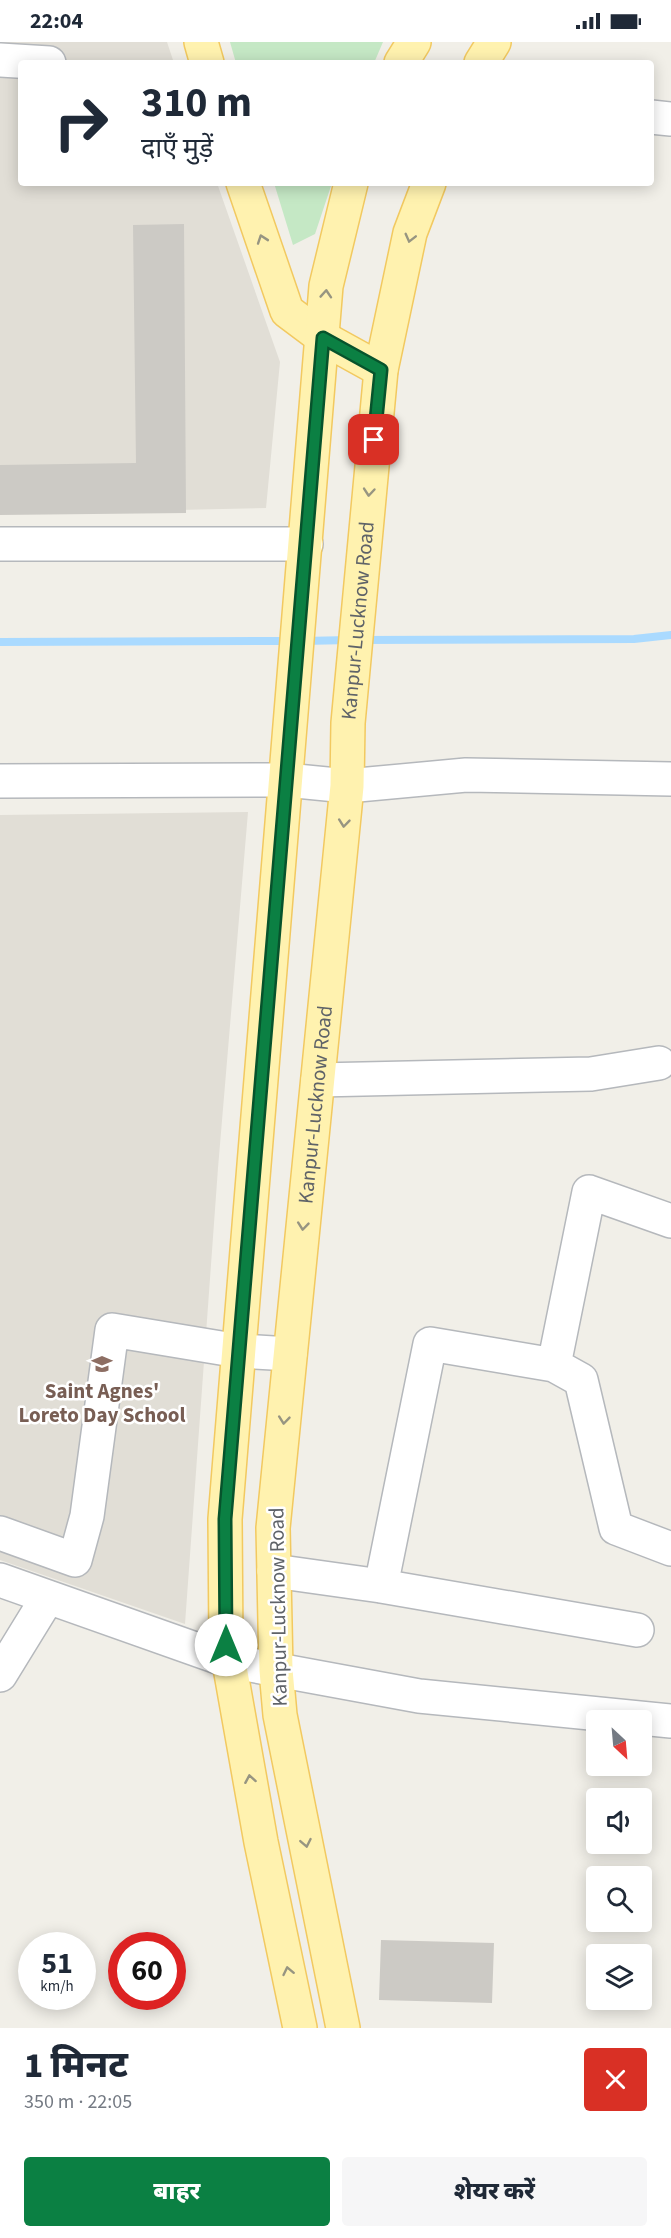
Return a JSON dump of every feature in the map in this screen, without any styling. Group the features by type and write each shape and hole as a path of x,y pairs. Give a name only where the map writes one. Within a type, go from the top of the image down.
{"main road":[{"path":"201,42 206,60"},
{"path":"403,60 414,42"},
{"path":"483,60 494,42"},
{"path":"244,186 286,311 323,338 381,370"},
{"name":"Kanpur-Lucknow Road","path":"300,2028 261,1842 226,1645 225,1519 326,286 350,186"},
{"name":"Kanpur-Lucknow Road","path":"343,2028 280,1715 276,1670 273,1528 347,786 348,723 381,370 410,233 428,186"}],"street":[{"path":"0,60 18,61"},
{"path":"654,117 671,119"},
{"path":"0,544 306,544"},
{"path":"0,781 286,780 347,786 466,775 671,779"},
{"path":"318,1080 591,1074 659,1063"},
{"path":"554,1365 589,1192 671,1221"},
{"path":"0,1533 75,1560 87,1516 112,1330 239,1352 290,1354"},
{"path":"381,1586 430,1344 554,1365 581,1380 616,1528 671,1549"},
{"path":"274,1571 381,1586 637,1630"},
{"path":"0,1580 229,1661 419,1696 671,1721"},
{"path":"0,1675 48,1597"}],"shaded area":[{"path":"0,42 167,42 173,60 18,60 18,186 218,186 280,362 266,508 0,514"},
{"name":"Saint Agnes' Loreto Day School","path":"248,812 218,1168 185,1624 0,1560 0,815"}],"green space":[{"path":"230,42 383,42 375,60 235,60"},
{"path":"275,186 331,186 315,234 293,245"}],"building":[{"path":"184,224 186,513 0,515 0,465 136,463 133,225"},
{"path":"381,1940 494,1943 492,2003 379,2000"}],"waterway":[{"path":"363,640 634,639 671,635"},
{"path":"303,641 350,640"},
{"path":"0,642 290,641"}],"place":[{"name":"Saint Agnes' Loreto Day School","path":"102,1364"}],"route":[{"path":"226,1645 225,1519 323,338 381,370 374,440"}]}
